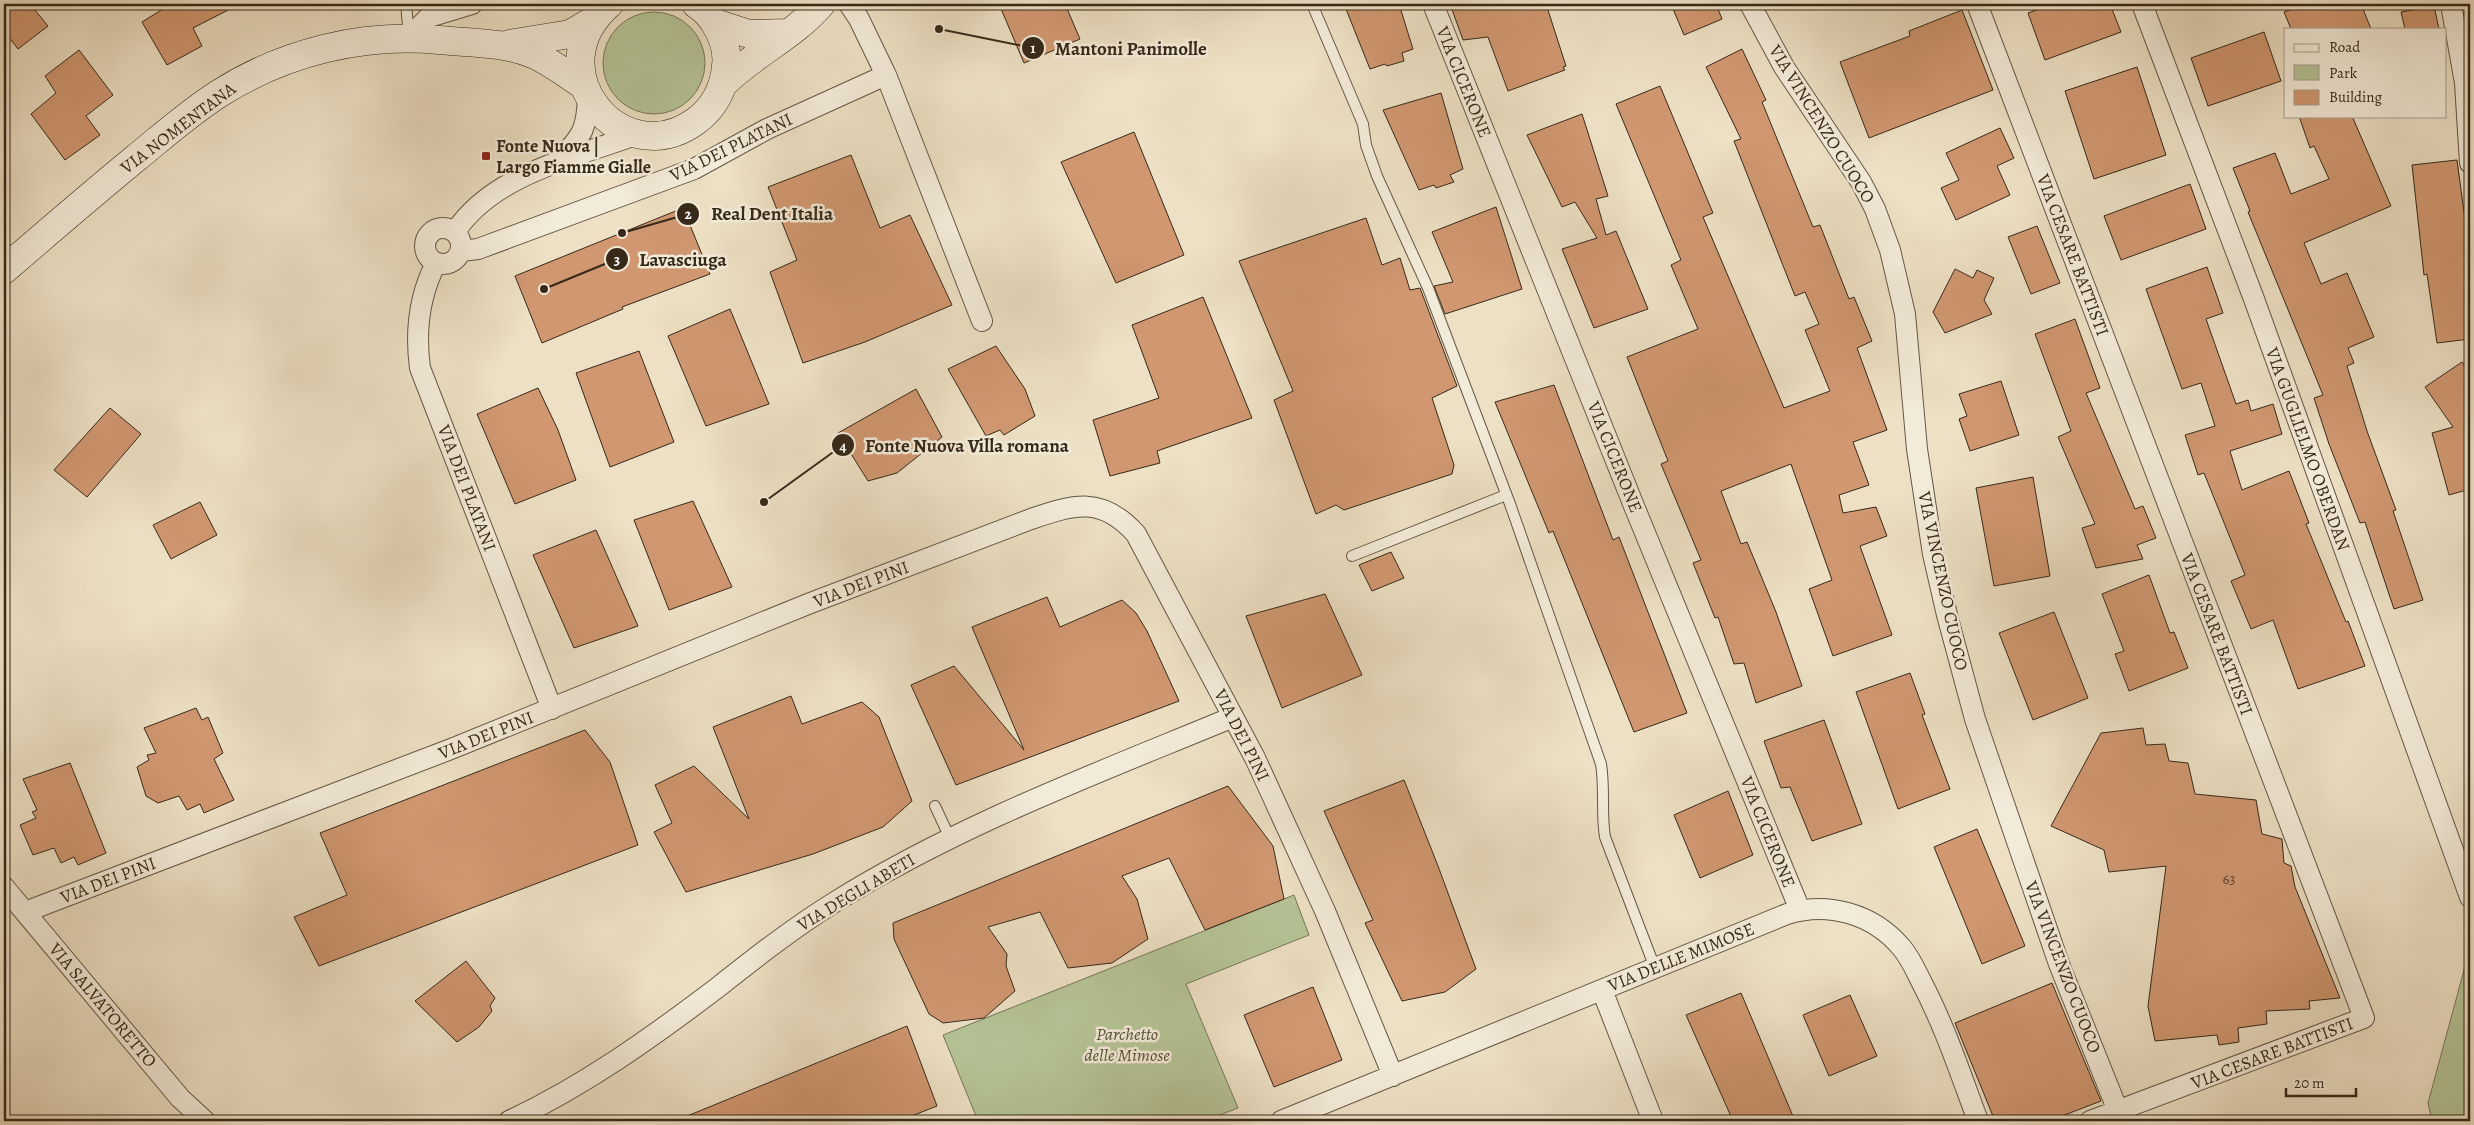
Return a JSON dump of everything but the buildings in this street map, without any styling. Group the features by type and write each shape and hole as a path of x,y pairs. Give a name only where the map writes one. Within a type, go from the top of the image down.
{"main road":[{"path":"602,12 583,40 580,62 586,90 600,114 618,126 638,134 656,135 674,133 705,115 716,101 723,84 727,64 724,42 715,23 696,4"},
{"path":"723,84 740,67 821,4"},
{"name":"VIA NOMENTANA","path":"500,45 570,34 602,12"},
{"path":"715,23 748,34 786,33"},
{"name":"VIA NOMENTANA","path":"4,270 92,194 183,120 235,84 279,63 334,46 371,39 409,37 500,45 535,55 586,90"}],"street":[{"path":"409,37 429,17 472,4"},
{"path":"848,4 859,18 886,75 982,321"},
{"name":"VIA CICERONE","path":"1432,4 1630,496 1800,910"},
{"name":"VIA VINCENZO CUOCO","path":"1750,4 1784,67 1861,182 1875,209 1890,250 1901,292 1907,330 1917,449 1926,512 1946,615 1975,719 2056,955 2118,1111"},
{"name":"VIA CESARE BATTISTI","path":"1976,4 2364,1018 2118,1111"},
{"name":"VIA GUGLIELMO OBERDAN","path":"2142,4 2257,308 2470,897"},
{"path":"2451,4 2465,83 2470,163"},
{"name":"VIA DEI PLATANI","path":"461,251 478,249 688,172 767,129 886,75"},
{"path":"558,160 572,147 583,131 587,113 586,90"},
{"path":"455,232 466,217 484,199 558,160 638,134"},
{"path":"445,228 455,232 461,241 461,251 451,263 436,263 427,256 425,245 429,234 445,228"},
{"name":"VIA DEI PLATANI","path":"436,263 428,280 421,306 418,334 420,368 552,709"},
{"name":"VIA DEI PINI","path":"25,912 451,749 808,604 1031,519 1059,510 1085,506 1098,507 1118,515 1136,534 1233,717 1325,911 1393,1076"},
{"name":"VIA DEGLI ABETI","path":"509,1121 544,1104 599,1072 822,910 950,838 1007,811 1233,717"},
{"name":"VIA SALVATORETTO","path":"4,887 180,1098 205,1121"},
{"name":"VIA DELLE MIMOSE","path":"1289,1120 1800,910 1822,908 1852,914 1877,926 1902,947 1934,1006 1978,1121"},
{"path":"1602,990 1653,1121"},
{"path":"2090,1121 2118,1111"}],"lane":[{"path":"406,4 409,37"},
{"path":"1312,4 1363,124 1366,145 1377,176 1428,288 1506,495 1596,746 1604,781 1603,818 1605,837 1655,968"},
{"path":"1352,556 1506,495"},
{"path":"935,806 950,838"}],"green space":[{"path":"654,12 674,15 683,20 697,34 702,43 705,63 702,83 697,92 683,106 674,111 654,114 634,111 625,106 611,92 606,83 603,63 606,43 611,34 625,20 634,15"},
{"name":"Parchetto delle Mimose","path":"1294,895 1309,935 1186,984 1238,1108 1204,1121 978,1121 943,1035"},
{"path":"2470,948 2470,1121 2432,1121 2428,1103"}],"place":[{"name":"Mantoni Panimolle","path":"939,29"},
{"name":"Fonte Nuova | Largo Fiamme Gialle","path":"486,156"},
{"name":"Real Dent Italia","path":"622,233"},
{"name":"Lavasciuga","path":"544,289"},
{"name":"Fonte Nuova Villa romana","path":"764,502"}]}
